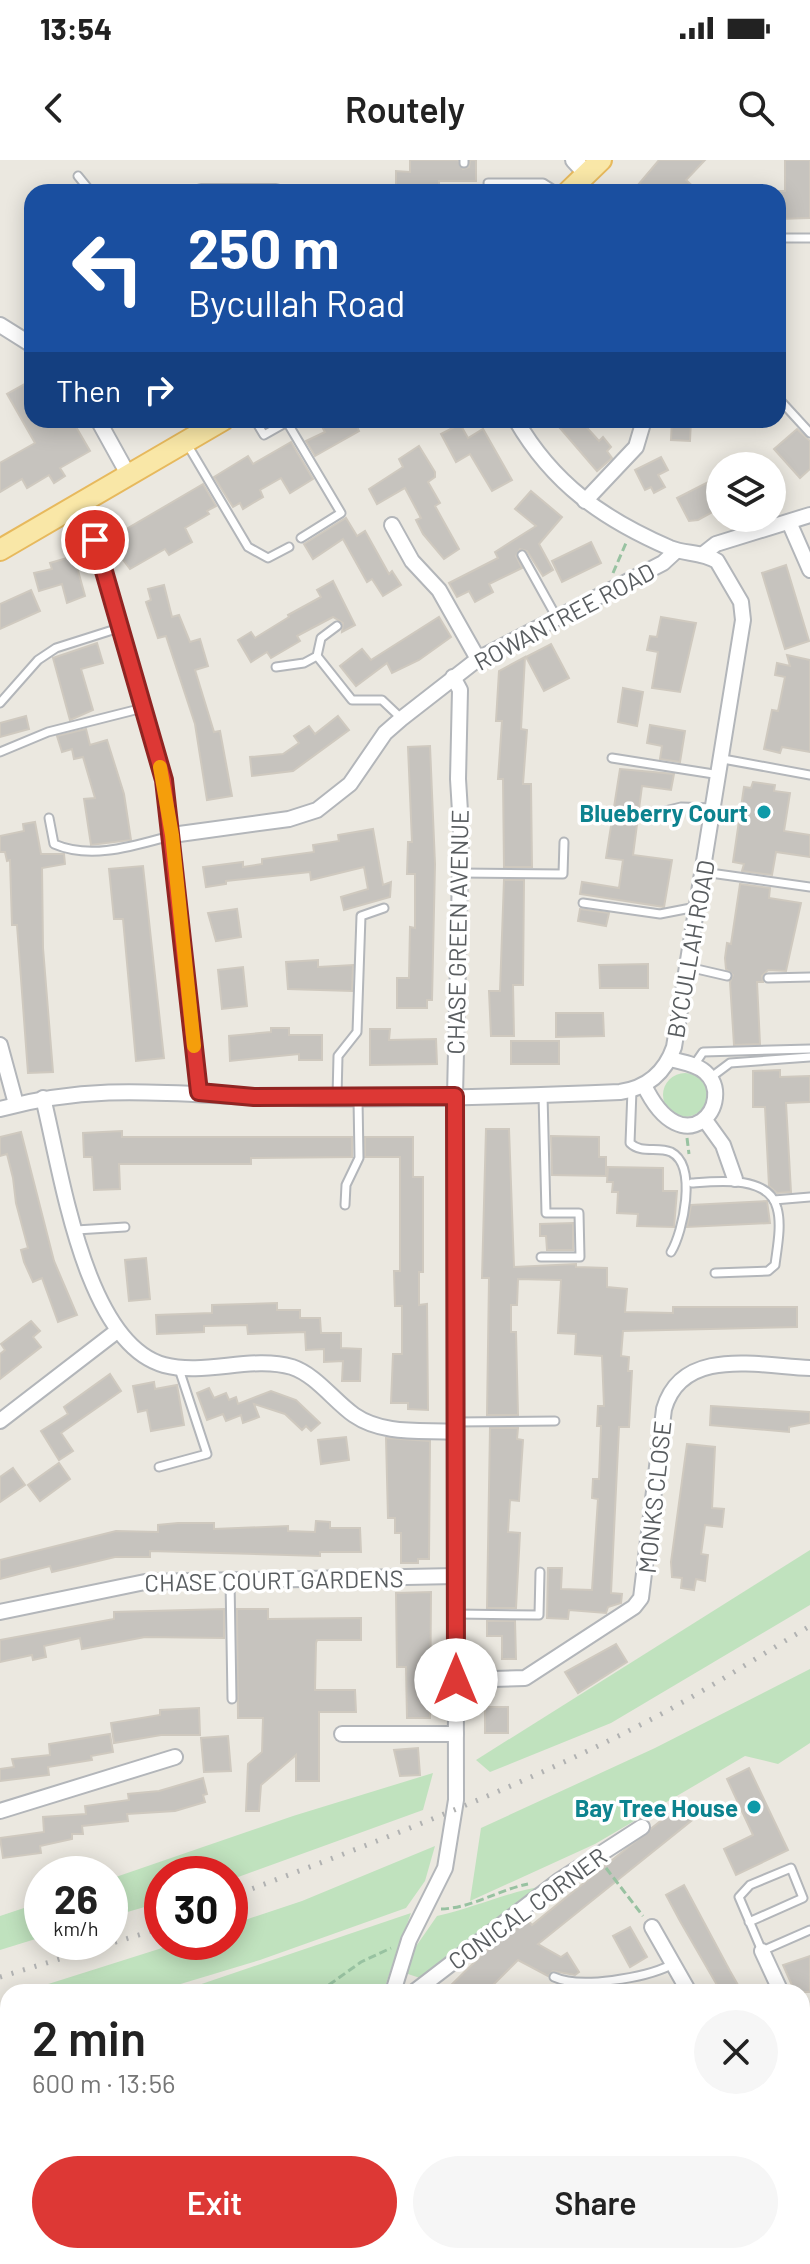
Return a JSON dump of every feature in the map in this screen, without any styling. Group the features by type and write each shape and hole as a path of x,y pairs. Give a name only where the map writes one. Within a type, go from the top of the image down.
{"main road":[{"path":"574,184 587,165"},
{"path":"0,550 210,428"}],"street":[{"path":"0,325 24,340"},
{"path":"102,428 129,476"},
{"path":"521,428 545,465 585,501 676,551 702,555 716,544 810,515"},
{"path":"585,501 636,447 642,428"},
{"path":"84,503 164,780 199,1092"},
{"path":"789,522 810,570"},
{"path":"392,525 412,561 439,590 478,659"},
{"name":"ROWANTREE ROAD","path":"172,835 289,819 317,810 350,784 385,733 453,677 478,659 663,563 676,551"},
{"name":"BYCULLAH ROAD","path":"638,1088 662,1071 670,1059 723,759 743,610 722,566 702,555"},
{"name":"CHASE GREEN AVENUE","path":"395,1984 409,1940 445,1868 452,1840 456,1734 455,1096 460,690 453,677"},
{"path":"0,1045 16,1104"},
{"path":"0,1109 43,1098 118,1090 337,1097 543,1095 638,1088 667,1120 686,1126 705,1120 715,1098 710,1078 694,1065 670,1059"},
{"path":"43,1098 76,1230 101,1301 117,1331 141,1353 164,1365 293,1367 355,1416 381,1428 454,1427"},
{"path":"705,1120 723,1145 735,1179"},
{"path":"0,1421 117,1331"},
{"name":"MONKS CLOSE","path":"456,1680 525,1678 634,1607 641,1598 664,1409 668,1396 680,1380 692,1370 713,1364 810,1368"},
{"name":"CHASE COURT GARDENS","path":"0,1612 145,1582 456,1576"},
{"path":"342,1734 456,1734"},
{"path":"0,1811 175,1757"},
{"name":"CONICAL CORNER","path":"424,1984 560,1880 642,1827"},
{"path":"652,1927 684,1984"},
{"path":"762,1951 777,1984"}],"lane":[{"path":"78,176 84,184"},
{"path":"488,183 545,184"},
{"path":"786,238 810,238"},
{"path":"786,407 810,433"},
{"path":"260,428 264,435 276,428"},
{"path":"291,428 341,513 301,538"},
{"path":"186,442 248,547 268,558 289,547"},
{"path":"522,555 557,618"},
{"path":"337,626 321,638 317,656 345,695 360,703 382,700 401,719"},
{"path":"0,703 38,660 56,648 120,628"},
{"path":"276,667 304,663 317,656"},
{"path":"0,752 48,732 143,708"},
{"path":"612,758 720,775"},
{"path":"723,759 810,775"},
{"path":"649,815 681,807 714,809"},
{"path":"49,818 54,844 74,852 142,844 172,835"},
{"path":"459,873 563,874 564,842"},
{"path":"703,872 810,887"},
{"path":"583,903 660,914 698,906"},
{"path":"337,1097 338,1056 357,1032 361,916 384,908"},
{"path":"688,967 727,976"},
{"path":"768,978 810,977"},
{"path":"694,1065 703,1052 810,1049"},
{"path":"710,1078 730,1063 810,1057"},
{"path":"638,1088 629,1130 632,1147 668,1151 681,1162 686,1197 684,1226 671,1252"},
{"path":"541,1257 580,1257 579,1213 546,1213 543,1095"},
{"path":"345,1205 346,1185 359,1158 358,1096"},
{"path":"692,1183 735,1179 774,1200 778,1210 775,1265 768,1271 715,1273"},
{"path":"774,1200 810,1197"},
{"path":"76,1230 125,1227"},
{"path":"159,1467 207,1454 179,1366"},
{"path":"454,1427 555,1421"},
{"path":"456,1614 539,1615 540,1572"},
{"path":"230,1578 232,1699"},
{"path":"749,1922 803,1898 791,1868 750,1885 739,1897 749,1922 762,1951 810,1930"},
{"path":"554,1977 570,1984 656,1973 671,1965"}],"path":[{"path":"605,593 632,529"},
{"path":"596,1856 652,1927"},
{"path":"425,1910 474,1904 508,1888 560,1880"},
{"path":"330,1984 361,1962 409,1940"}],"green space":[{"path":"685,1073 701,1079 707,1095 701,1111 685,1117 669,1111 663,1095 669,1079"},
{"path":"810,1550 810,1605 611,1723 490,1772 476,1760"},
{"path":"810,1669 810,1743 778,1764 745,1756 595,1844 470,1901 481,1828 655,1748"},
{"path":"433,1773 423,1810 248,1873 248,1856 177,1856"},
{"path":"435,1846 425,1881 406,1908 260,1960 180,1984 48,1984 144,1954 144,1960 248,1960 248,1919 302,1901"},
{"path":"144,1867 144,1907 128,1912 128,1873"},
{"path":"544,1886 420,1978 405,1973 410,1955 437,1916"},
{"path":"24,1908 24,1943 0,1950 0,1916"},
{"path":"411,1913 386,1984 202,1984"}],"building":[{"path":"410,160 458,160 463,169 469,167 470,160 476,160 476,181 396,184 396,171 410,172"},
{"path":"659,160 705,160 686,180 690,184 639,184"},
{"path":"785,160 810,160 810,218 786,219"},
{"path":"24,384 24,424 7,394"},
{"path":"26,428 77,428 90,451 60,468 65,476 54,483 49,475 27,488 22,479 0,492 0,463 35,443"},
{"path":"323,428 358,428 359,431 315,456 306,441 325,432"},
{"path":"452,428 462,428 468,438 483,429 512,480 492,491 470,454 456,462 441,434"},
{"path":"560,428 587,428 599,441 603,437 611,447 607,451 612,458 597,471"},
{"path":"672,428 691,428 690,441 671,440"},
{"path":"797,429 810,441 810,469 800,478 786,462 786,452 774,449"},
{"path":"291,442 313,479 290,493 281,478 260,490 263,497 243,509 240,503 233,507 214,477 248,456 253,464"},
{"path":"419,446 435,472 435,477 428,482 440,503 435,506 459,549 444,559 423,534 416,520 421,518 405,488 377,504 369,489 403,467 399,459"},
{"path":"661,457 668,470 658,475 665,487 654,493 651,487 645,490 635,470"},
{"path":"706,483 706,516 689,521 677,498"},
{"path":"203,484 216,506 207,511 209,514 185,528 192,542 169,555 165,549 130,569 112,545 121,540 118,534"},
{"path":"531,491 562,517 539,544 553,570 543,576 527,551 520,549 516,556 522,568 489,584 493,592 475,602 469,591 457,597 449,583 498,558 495,552 536,526 515,509"},
{"path":"346,518 357,536 365,531 389,574 392,571 401,585 383,596 372,579 367,582 343,539 313,559 304,544"},
{"path":"591,542 601,563 562,582 552,561"},
{"path":"74,556 85,596 67,603 62,584 39,591 34,573 52,569 50,563"},
{"path":"786,565 809,641 785,649 762,573"},
{"path":"333,581 355,625 342,632 343,623 333,617 297,636 300,641 271,658 267,652 251,662 238,640 251,632 255,638 289,617 321,597 317,590"},
{"path":"164,585 172,617 179,615 190,642 200,639 208,666 195,670 214,732 220,731 232,796 207,800 195,724 166,636 158,638 146,602 151,600 148,589"},
{"path":"31,590 40,611 0,629 0,604"},
{"path":"439,617 451,637 419,660 392,673 387,663 356,686 340,666 362,649 371,660"},
{"path":"661,617 696,623 680,692 652,688 658,652 647,650 650,636 657,637"},
{"path":"97,643 103,663 81,669 93,710 70,720 53,658"},
{"path":"551,644 569,678 544,691 526,657"},
{"path":"787,655 810,660 810,752 782,747 780,753 764,749 772,710 778,711 785,677 775,675 777,663 790,666"},
{"path":"525,657 521,729 527,730 523,784 531,784 532,867 504,867 503,779 498,779 502,721 496,721 499,671"},
{"path":"623,688 643,692 637,726 618,722"},
{"path":"26,716 29,729 0,737 0,723"},
{"path":"338,716 349,730 293,771 252,776 250,757 283,754 299,743 294,736 309,726 315,734"},
{"path":"650,725 685,731 680,762 660,759 662,746 647,743"},
{"path":"86,729 90,745 107,740 124,794 131,840 91,845 84,799 95,798 83,757 74,759 72,749 62,752 57,736"},
{"path":"430,746 435,864 432,1000 427,1000 427,1008 397,1008 397,978 409,978 410,927 415,928 415,874 407,874 408,842 412,842 408,747"},
{"path":"620,769 674,774 671,790 642,786 633,855 672,860 664,907 580,894 582,882 619,888 623,860 606,858"},
{"name":"Blueberry Court","path":"753,782 775,785 774,791 790,793 784,831 810,835 810,857 776,852 772,875 742,871 744,864 733,862 744,787 751,788"},
{"path":"35,822 41,854 64,854 65,864 42,868 43,948 53,1072 28,1073 17,925 12,925 10,860 7,861 5,852 0,852 0,836 24,831 23,824"},
{"path":"373,829 383,885 391,882 390,897 344,910 341,897 368,889 364,867 311,880 310,872 226,881 226,884 206,887 203,867 243,862 243,867 262,864 262,859 314,852 313,845 339,841 338,835"},
{"path":"143,866 164,1058 136,1061 123,919 114,919 109,869"},
{"path":"504,880 524,880 523,985 513,985 514,1036 491,1036 489,991 500,991"},
{"path":"740,884 770,888 769,898 801,903 786,971 768,970 762,976 763,982 757,982 760,1044 734,1045 730,982 733,975 726,969 725,958 727,943 731,944"},
{"path":"237,909 241,937 216,941 208,913"},
{"path":"580,909 609,913 606,926 578,921"},
{"path":"318,960 318,967 353,965 352,991 288,989 286,962"},
{"path":"648,964 648,988 600,988 599,965"},
{"path":"243,967 247,1006 222,1009 218,970"},
{"path":"556,1013 603,1013 604,1036 556,1037"},
{"path":"271,1028 289,1028 289,1035 322,1035 322,1060 299,1060 299,1054 230,1061 229,1036 271,1032"},
{"path":"370,1029 390,1029 389,1040 436,1039 437,1064 370,1065"},
{"path":"511,1041 559,1041 559,1064 511,1064"},
{"path":"780,1070 780,1077 810,1076 810,1102 786,1103 791,1192 777,1193 769,1186 765,1107 753,1107 753,1071"},
{"path":"486,1129 509,1129 514,1267 576,1264 576,1267 607,1268 607,1287 627,1289 625,1312 673,1313 673,1307 797,1307 797,1327 623,1331 621,1356 629,1357 628,1371 632,1371 629,1427 619,1427 611,1593 622,1594 621,1603 608,1607 606,1613 569,1610 568,1619 547,1618 548,1568 562,1568 561,1589 592,1590 598,1499 592,1498 593,1479 599,1479 601,1426 597,1426 598,1406 604,1406 602,1356 575,1354 576,1334 558,1333 561,1280 518,1279 517,1305 511,1305 511,1332 516,1332 518,1415 487,1415 489,1278 482,1278"},
{"path":"122,1131 122,1137 352,1137 352,1157 251,1158 251,1164 119,1164 120,1189 94,1190 92,1157 84,1157 83,1133"},
{"path":"21,1132 54,1261 77,1315 58,1322 42,1278 33,1282 24,1262 21,1250 28,1248 13,1178 7,1154 0,1156 0,1137"},
{"path":"551,1136 599,1137 599,1157 606,1157 606,1176 552,1175"},
{"path":"365,1137 413,1137 413,1177 423,1177 423,1272 419,1272 419,1305 427,1304 428,1410 408,1409 408,1403 391,1403 393,1354 402,1354 402,1306 395,1306 394,1271 400,1271 400,1157 365,1157"},
{"path":"608,1167 663,1168 663,1191 677,1191 674,1227 637,1226 638,1214 617,1213 618,1192 612,1192 613,1182 607,1182"},
{"path":"767,1201 770,1223 687,1227 691,1205"},
{"path":"573,1223 573,1250 547,1250 546,1236 540,1236 540,1224"},
{"path":"146,1258 150,1299 129,1301 125,1260"},
{"path":"277,1303 277,1310 300,1310 300,1318 320,1318 321,1333 341,1333 341,1348 361,1349 360,1381 342,1381 343,1361 324,1362 324,1349 306,1350 305,1332 248,1334 247,1325 204,1326 204,1332 157,1334 156,1315 212,1313 212,1305"},
{"path":"31,1321 40,1331 33,1337 41,1347 0,1379 0,1354 5,1350 1,1344"},
{"path":"110,1374 121,1391 61,1433 73,1451 59,1460 41,1431 68,1414 64,1407"},
{"path":"154,1382 155,1389 177,1385 184,1425 151,1431 147,1410 138,1412 133,1386"},
{"path":"209,1388 214,1398 226,1393 229,1400 236,1397 238,1404 271,1391 296,1400 320,1423 311,1431 306,1426 302,1430 285,1414 254,1404 259,1417 243,1423 241,1415 226,1421 223,1414 207,1420 197,1393"},
{"path":"711,1406 810,1412 810,1423 789,1427 789,1432 710,1425"},
{"path":"490,1428 518,1428 517,1439 523,1440 519,1501 510,1500 508,1532 520,1533 516,1608 487,1608"},
{"path":"346,1437 349,1460 321,1464 318,1440"},
{"path":"386,1438 430,1441 429,1559 418,1559 418,1563 401,1563 401,1533 395,1533 395,1518 388,1518"},
{"path":"687,1444 715,1447 712,1508 724,1509 722,1527 705,1525 701,1554 708,1555 705,1581 696,1579 694,1590 681,1588 682,1578 672,1577 671,1562"},
{"path":"59,1463 70,1479 40,1501 28,1485"},
{"path":"13,1468 25,1485 0,1502 0,1477"},
{"path":"316,1521 330,1522 330,1528 360,1528 361,1552 320,1552 320,1556 150,1551 150,1557 115,1557 52,1572 50,1566 0,1579 0,1560 116,1531 158,1532 158,1525 214,1523 214,1529 288,1526 288,1531 315,1532"},
{"path":"431,1592 430,1718 407,1718 406,1667 397,1667 396,1593"},
{"path":"224,1609 224,1638 145,1637 82,1649 80,1638 44,1646 46,1657 33,1660 32,1655 0,1662 0,1640 114,1619 114,1612"},
{"path":"237,1609 268,1609 268,1619 361,1618 361,1640 317,1640 316,1643 315,1690 355,1690 356,1712 319,1712 319,1781 296,1781 296,1755 261,1785 259,1811 246,1811 248,1764 262,1752 263,1718 238,1718"},
{"path":"487,1621 515,1621 516,1659 502,1659 502,1636 487,1636"},
{"path":"616,1644 627,1662 578,1693 565,1672"},
{"path":"485,1707 508,1707 508,1733 485,1733"},
{"path":"199,1708 200,1735 161,1735 114,1743 111,1723 160,1715 160,1710"},
{"path":"110,1734 113,1752 91,1756 92,1760 48,1767 49,1775 0,1781 0,1769 14,1767 12,1759 50,1755 49,1744"},
{"path":"228,1736 231,1771 204,1772 201,1738"},
{"path":"418,1748 420,1775 400,1776 394,1750"},
{"name":"Bay Tree House","path":"749,1768 788,1850 736,1875 724,1849 753,1835 727,1779"},
{"path":"203,1778 207,1794 203,1795 205,1802 175,1811 127,1814 128,1821 82,1826 83,1834 72,1834 72,1839 40,1846 41,1853 3,1858 0,1838 44,1832 43,1817 86,1814 85,1806 129,1800 128,1794 159,1791"},
{"path":"684,1802 696,1817 538,1944 561,1957 567,1953 579,1972 575,1975 553,1971 548,1976 518,1960 494,1984 452,1984 492,1945 526,1918 532,1925"},
{"path":"684,1885 738,1984 716,1984 666,1895"},
{"path":"630,1927 647,1957 630,1967 613,1936"},
{"path":"810,1956 810,1984 791,1984 783,1965"}],"railway":[{"path":"248,1890 441,1816 544,1771 646,1722 810,1626"},
{"path":"0,1977 144,1933"}],"slow traffic":[{"path":"160,767 172,835 194,1046"}],"place":[{"name":"Blueberry Court","path":"764,812"},
{"name":"Bay Tree House","path":"754,1807"}],"route":[{"path":"95,540 164,780 199,1092 254,1097 455,1096 456,1680"}]}
